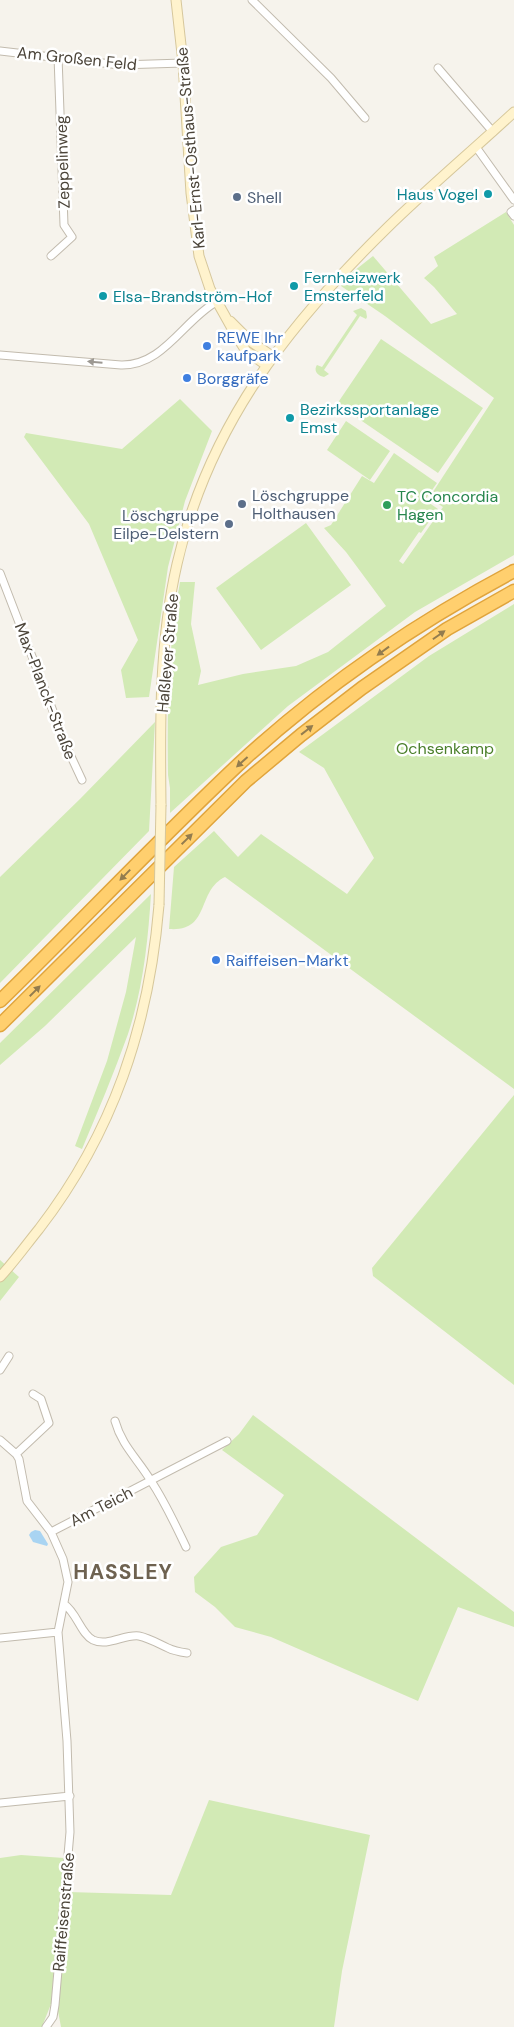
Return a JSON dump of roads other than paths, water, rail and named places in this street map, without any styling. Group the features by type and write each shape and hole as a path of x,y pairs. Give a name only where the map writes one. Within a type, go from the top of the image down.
{"highway":[{"path":"0,1001 132,867 240,763 296,715 402,638 514,571"},
{"path":"0,1025 246,781 301,734 362,688 447,629 514,591"}],"main road":[{"name":"Karl-Ernst-Osthaus-Straße","path":"176,0 183,62 188,162 197,245 203,271 216,302 246,350 266,365"},
{"name":"Haßleyer Straße","path":"0,1277 57,1205 90,1153 120,1085 140,1025 151,973 158,906 161,712 169,606 177,564 190,514 220,440 272,356 318,300 388,227 514,112"},
{"name":"Karl-Ernst-Osthaus-Straße","path":"228,319 250,340 272,356"}],"street":[{"path":"252,0 344,92 347,99 364,118"},
{"name":"Am Großen Feld","path":"0,51 58,56 120,65 183,62"},
{"name":"Zeppelinweg","path":"51,256 72,237 64,225 58,56"},
{"path":"438,68 493,132"},
{"path":"476,147 514,200"},
{"path":"514,210 511,212 514,216"},
{"path":"0,355 121,365 143,362 155,356 193,318 216,302"},
{"name":"Max-Planck-Straße","path":"0,573 68,750 82,780"},
{"path":"0,1370 8,1356"},
{"path":"0,1440 16,1454 49,1423 42,1399 33,1394"},
{"name":"Am Teich","path":"114,1421 120,1438 151,1480 169,1511 186,1547"},
{"name":"Am Teich","path":"51,1532 227,1441"},
{"name":"Raiffeisenstraße","path":"16,1454 19,1459 27,1501 51,1532 67,1571 68,1582 58,1632 70,1796 68,1864 55,2005 53,2017 46,2027"},
{"path":"64,1604 71,1609 89,1637 94,1641 102,1642 128,1636 139,1636 170,1650 187,1653"},
{"path":"0,1638 58,1632"},
{"path":"0,1804 70,1796"}],"water":[{"path":"35,1530 40,1531 48,1544 47,1546 33,1542 29,1535"}],"place":[{"name":"Haus Vogel","path":"488,194"},
{"name":"Shell","path":"237,197"},
{"name":"Fernheizwerk Emsterfeld","path":"294,286"},
{"name":"Elsa-Brandström-Hof","path":"103,296"},
{"name":"REWE Ihr kaufpark","path":"207,346"},
{"name":"Borggräfe","path":"187,378"},
{"name":"Bezirkssportanlage Emst","path":"290,418"},
{"name":"Löschgruppe Holthausen","path":"242,504"},
{"name":"TC Concordia Hagen","path":"387,505"},
{"name":"Löschgruppe Eilpe-Delstern","path":"229,524"},
{"name":"Raiffeisen-Markt","path":"216,960"}],"district":[{"name":"HASSLEY","path":"123,1572"}],"park label":[{"name":"Ochsenkamp","path":"445,748"}]}
